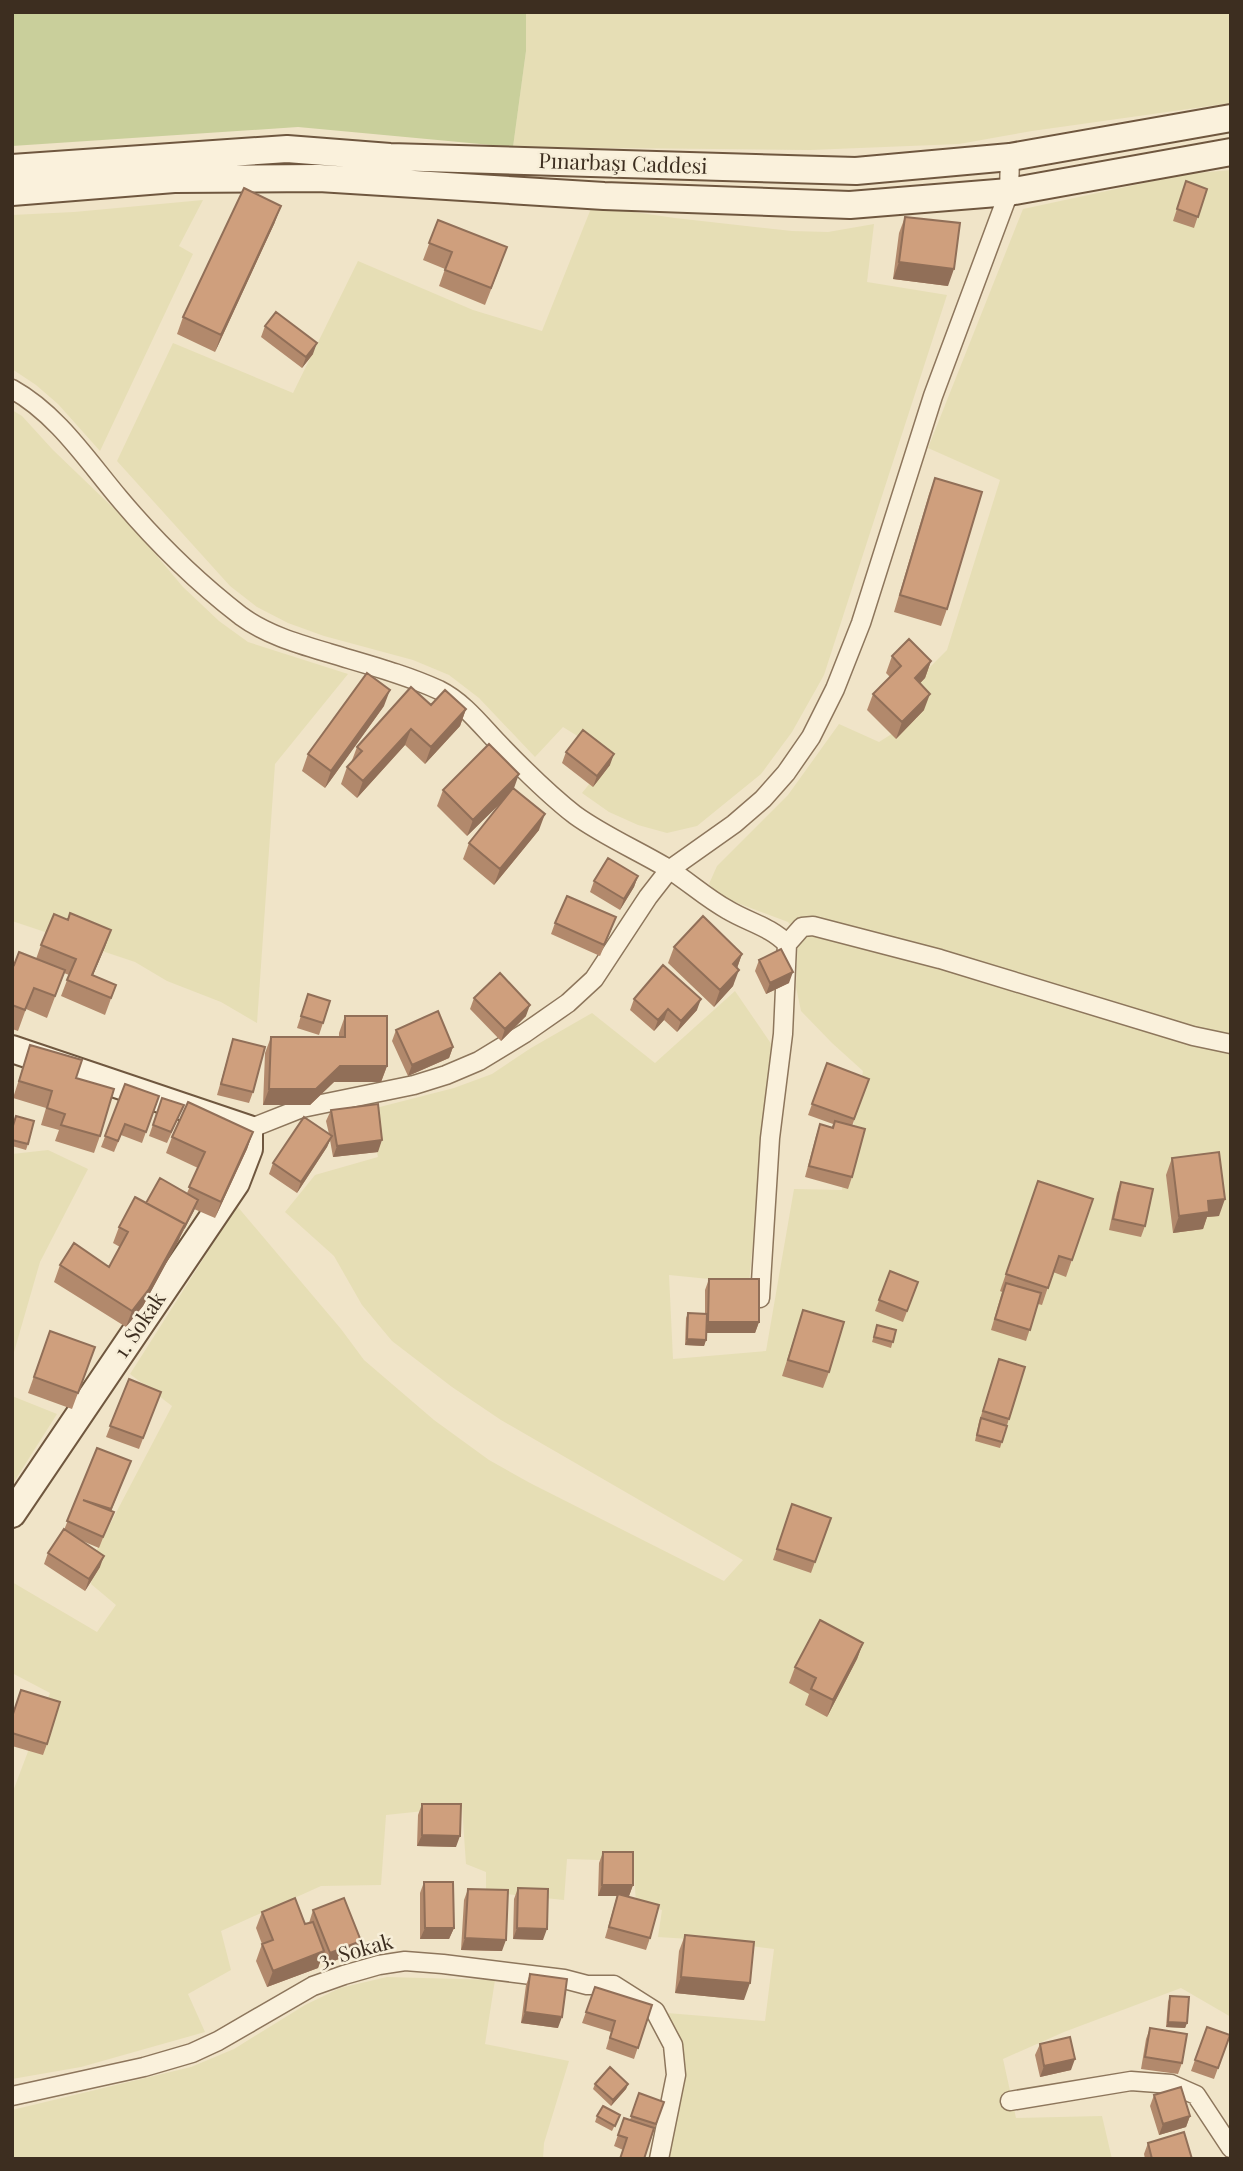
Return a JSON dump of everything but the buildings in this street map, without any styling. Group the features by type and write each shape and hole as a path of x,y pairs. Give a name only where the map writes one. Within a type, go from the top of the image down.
{"street":[{"name":"Pınarbaşı Caddesi","path":"12,168 287,149 390,157 856,171 1010,157 1231,118"},
{"path":"12,192 174,179 319,177 604,196 850,205 1009,192 1231,152"},
{"path":"12,1049 249,1129 302,1108 446,1075 479,1061 568,1003 594,979 669,870 734,824 763,799 786,773 811,737 835,690 861,623 933,396 1009,192 1010,157"},
{"path":"12,389 42,411 89,460 120,500 190,573 243,617 295,643 418,682 454,699 574,814 597,830 669,870 730,912 768,929 787,944"},
{"path":"760,1298 770,1138 783,1034 787,944 802,927 813,926 940,959 1193,1037 1231,1044"},
{"name":"1. Sokak","path":"12,1514 236,1183 248,1149 249,1129"},
{"name":"3. Sokak","path":"12,2096 144,2067 192,2053 218,2042 313,1986 344,1975 405,1961 443,1964 552,1978 587,1986 614,1985 655,2011 673,2045 676,2075 659,2159"},
{"path":"1010,2101 1131,2081 1171,2084 1196,2095 1231,2148"}],"shaded area":[{"path":"526,12 1231,12 1231,103 959,144 810,150 513,147 526,51"},
{"path":"1231,170 1231,2017 1181,1988 1064,2032 1003,2059 1016,2118 1102,2116 1112,2159 656,2159 674,2049 667,2013 765,2021 774,1949 736,1942 658,1937 662,1910 636,1902 633,1861 567,1859 564,1900 486,1892 486,1872 466,1864 462,1807 386,1815 381,1885 321,1886 221,1931 231,1970 188,1994 205,2032 81,2067 12,2079 12,1794 50,1693 12,1673 12,1582 97,1632 116,1605 91,1584 96,1551 172,1406 130,1374 237,1206 364,1360 434,1420 489,1460 724,1581 743,1560 501,1420 452,1387 392,1341 362,1305 334,1256 285,1212 315,1175 378,1157 368,1110 454,1088 492,1074 592,1013 655,1063 735,991 772,1045 749,1283 669,1275 673,1359 766,1351 794,1189 842,1190 863,1071 801,1011 796,987 798,935 788,922 721,897 709,884 717,866 788,795 839,724 879,742 917,718 903,694 947,650 1000,480 928,448 1023,209 1186,174"},
{"path":"203,200 179,246 193,254 100,451 58,404 12,369 12,215"},
{"path":"592,206 792,231 828,232 874,224 867,282 947,295 824,675 792,732 761,774 697,826 667,833 638,825 609,812 582,793 611,757 563,727 535,757 479,698 449,675 413,660 324,636 288,623 257,607 230,586 117,461 173,343 293,393 358,261 473,310 542,331"},
{"path":"12,410 22,416 53,450 129,523 183,587 219,621 248,642 348,674 275,764 257,1023 221,1002 167,981 135,962 12,921"},
{"path":"48,1150 88,1169 40,1262 12,1359 12,1154"},
{"path":"12,1396 57,1414 12,1485"},
{"path":"387,1977 495,1980 485,2044 569,2061 544,2143 543,2159 12,2159 12,2110 191,2067 234,2049 305,2005 340,1988"}],"green space":[{"path":"12,12 526,12 526,51 513,147 298,127 12,146"}]}
